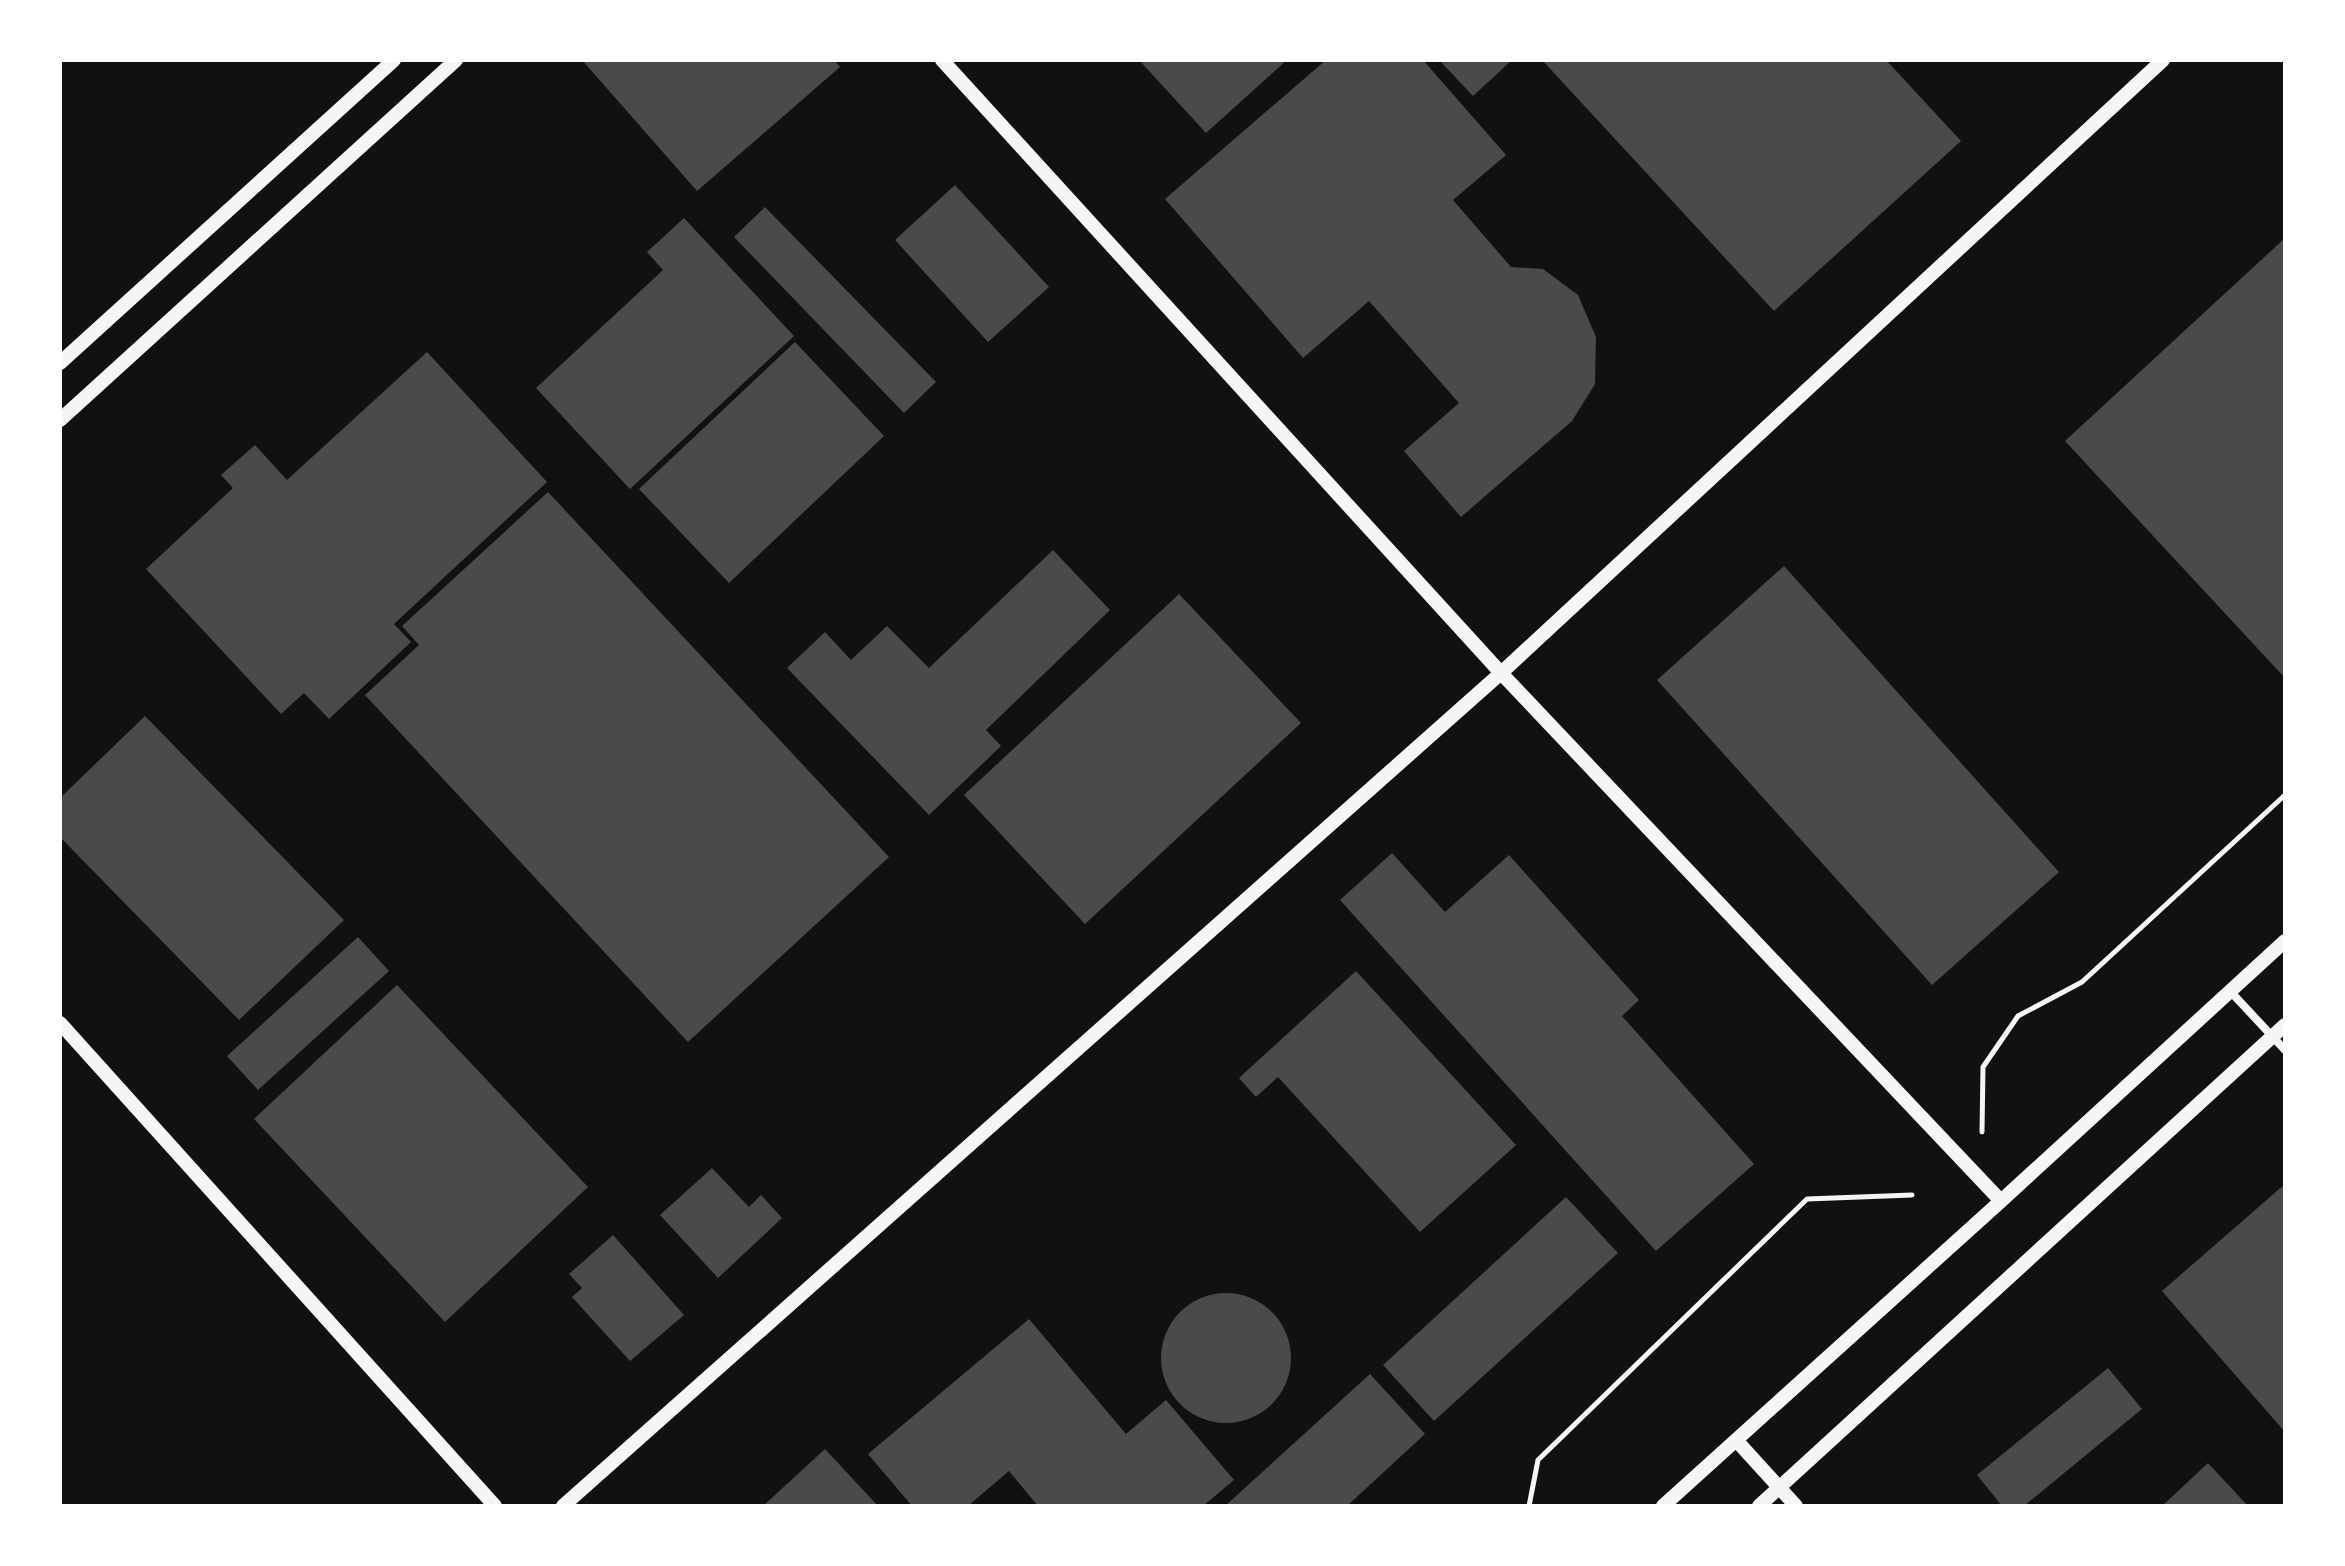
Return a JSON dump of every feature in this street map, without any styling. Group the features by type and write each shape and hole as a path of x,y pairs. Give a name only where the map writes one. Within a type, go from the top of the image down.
{"street":[{"path":"60,363 394,60"},
{"path":"60,420 456,60"},
{"path":"942,60 1501,673 2001,1201"},
{"path":"563,1506 1501,673 2163,60"},
{"path":"1663,1506 2285,941"},
{"path":"2230,991 2285,1050"},
{"path":"60,1023 495,1506"},
{"path":"1759,1506 2285,1025"},
{"path":"1736,1440 1796,1506"}],"path":[{"path":"1982,1132 1983,1067 2018,1016 2082,982 2285,795"},
{"path":"1529,1506 1538,1460 1807,1199 1912,1195"}],"building":[{"path":"582,60 834,60 840,67 697,191"},
{"path":"1139,60 1287,60 1206,133"},
{"path":"1326,60 1423,60 1506,155 1453,200 1511,267 1543,269 1578,295 1596,337 1595,384 1572,421 1461,517 1404,451 1459,403 1369,301 1303,358 1165,199"},
{"path":"1439,60 1512,60 1473,96"},
{"path":"1542,60 1886,60 1961,141 1774,311"},
{"path":"955,185 1049,287 988,342 895,240"},
{"path":"765,207 936,382 904,413 734,237"},
{"path":"684,218 794,336 630,489 536,388 663,270 647,252"},
{"path":"2285,238 2285,678 2065,441"},
{"path":"795,342 884,436 729,583 639,489"},
{"path":"427,352 547,482 394,624 411,642 329,719 304,693 281,714 146,569 233,488 221,475 255,445 287,480"},
{"path":"548,492 889,857 688,1042 365,695 419,645 402,626"},
{"path":"1053,550 1110,610 986,730 1001,746 929,815 787,668 825,632 851,660 887,626 929,668"},
{"path":"1784,566 2059,872 1932,985 1657,680"},
{"path":"1179,594 1301,723 1085,924 964,795"},
{"path":"145,716 344,920 239,1020 60,837 60,798"},
{"path":"1392,853 1445,912 1509,855 1639,1000 1622,1016 1754,1164 1656,1251 1340,900"},
{"path":"358,937 389,971 258,1090 227,1056"},
{"path":"1356,971 1516,1145 1420,1232 1278,1077 1256,1097 1239,1078"},
{"path":"397,985 588,1187 445,1322 254,1119"},
{"path":"712,1168 749,1207 761,1195 782,1218 718,1278 660,1215"},
{"path":"2285,1184 2285,1432 2162,1291"},
{"path":"1566,1197 1618,1253 1434,1421 1383,1365"},
{"path":"613,1235 684,1315 630,1361 572,1297 582,1288 569,1274"},
{"path":"1226,1293 1251,1298 1272,1312 1286,1333 1291,1358 1286,1383 1272,1404 1251,1418 1226,1423 1201,1418 1180,1404 1166,1383 1161,1358 1166,1333 1180,1312 1201,1298"},
{"path":"1029,1319 1126,1434 1166,1400 1234,1480 1203,1506 1038,1506 1009,1471 968,1506 912,1506 868,1454"},
{"path":"2108,1368 2142,1409 2024,1506 2002,1506 1977,1475"},
{"path":"1370,1374 1425,1434 1347,1506 1225,1506"},
{"path":"825,1449 878,1506 763,1506"},
{"path":"2208,1463 2248,1506 2162,1506"}]}
